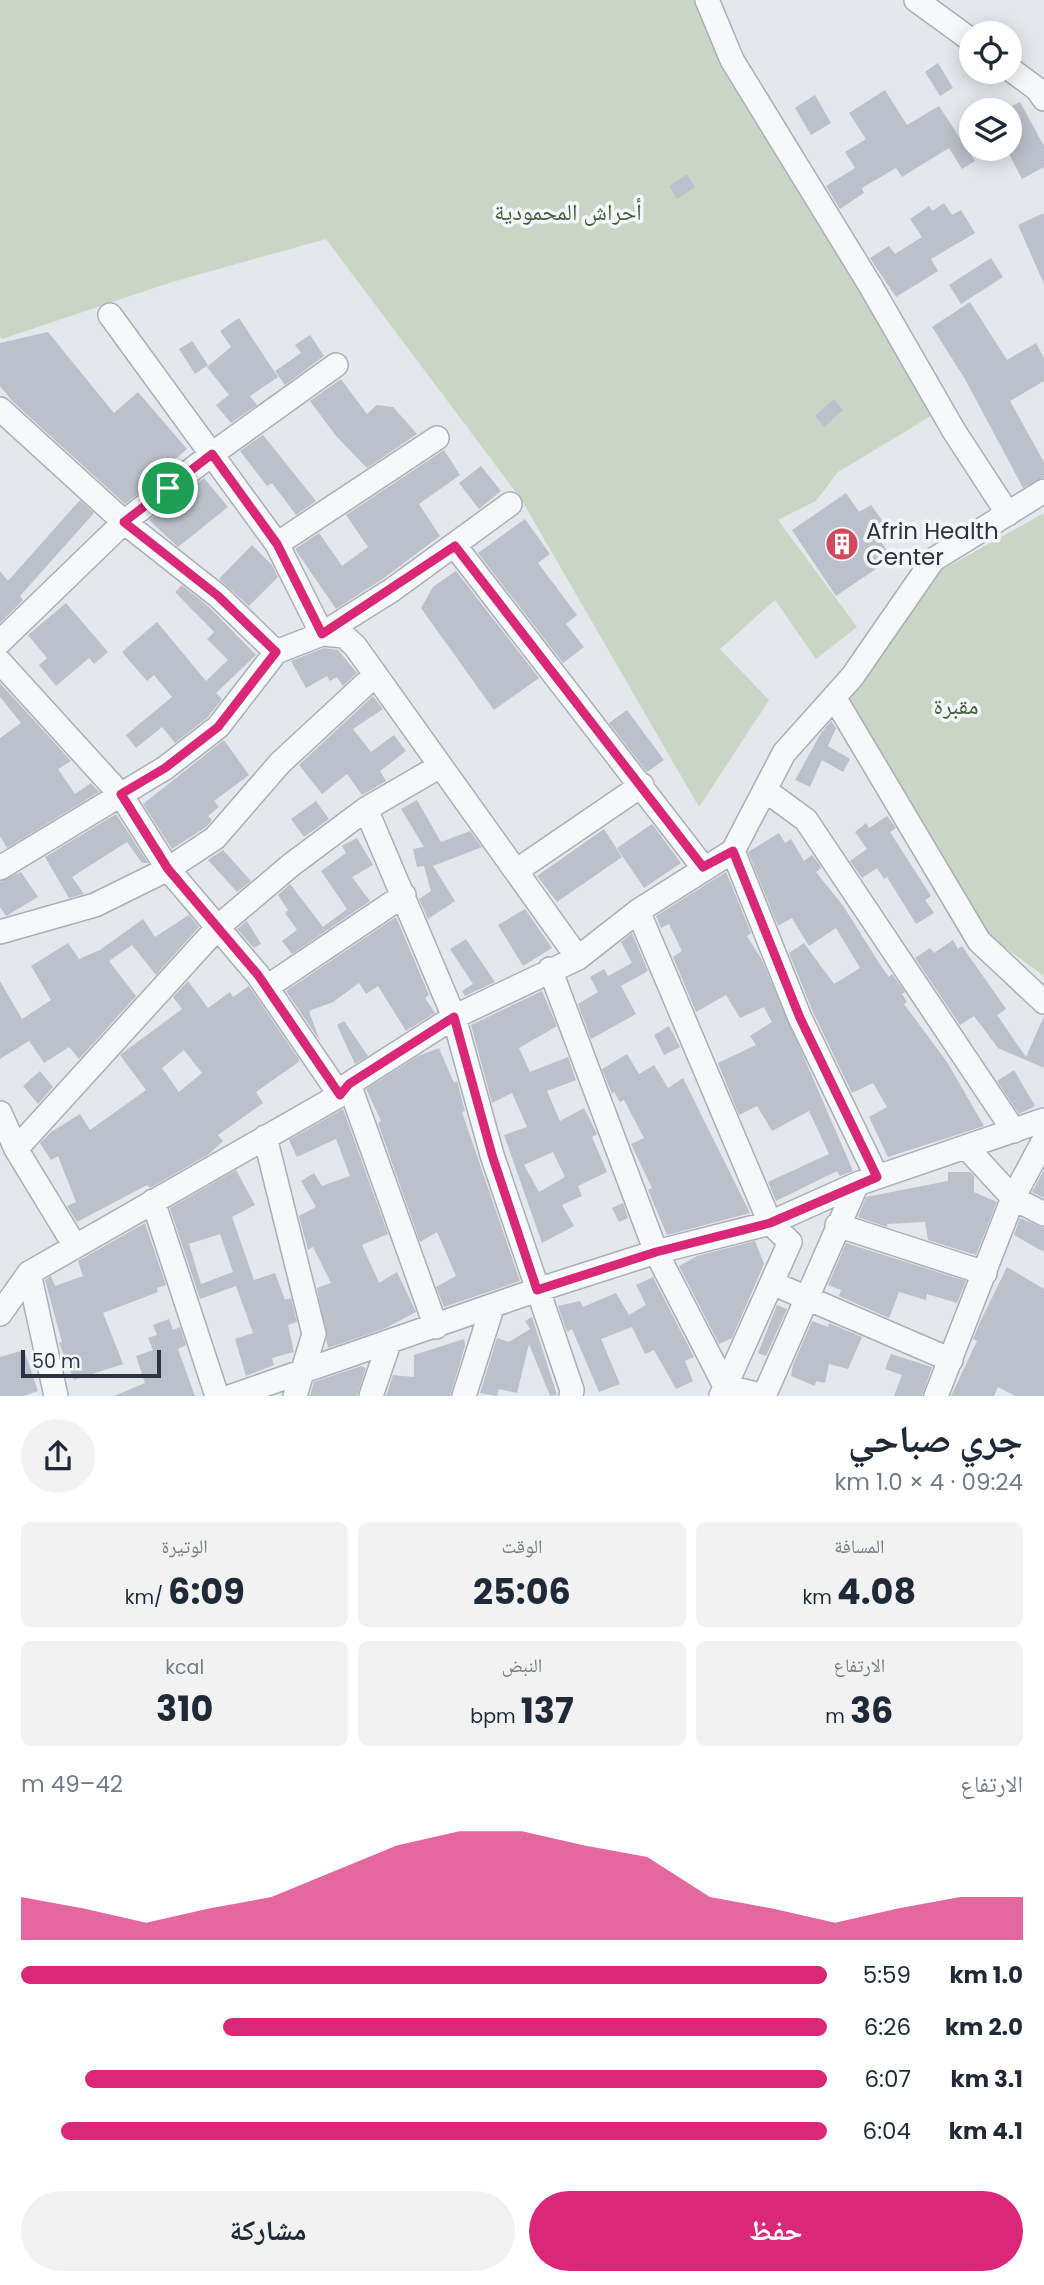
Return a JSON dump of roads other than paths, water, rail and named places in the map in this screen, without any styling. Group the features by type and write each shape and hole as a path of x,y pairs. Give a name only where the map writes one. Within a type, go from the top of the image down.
{"street":[{"path":"706,0 732,60 870,285 954,431 1008,514"},
{"path":"916,0 959,31"},
{"path":"1022,78 1037,89 1044,99"},
{"path":"110,315 277,544 322,634"},
{"path":"0,642 124,522 212,454 336,365"},
{"path":"0,409 124,522 218,596 276,652"},
{"path":"277,544 438,438"},
{"path":"0,1314 29,1273 265,1137 454,1017 578,958 638,911 703,867 733,851 784,753 852,677 933,560 1044,491"},
{"path":"0,868 165,768 218,727 276,652 322,634 455,546 510,504"},
{"path":"455,546 703,867"},
{"path":"322,634 344,636 578,958"},
{"path":"0,662 121,794 168,869 219,926 344,1089 436,1327"},
{"path":"0,932 95,905 168,869 215,838 280,763 374,676"},
{"path":"834,698 979,941 1044,1002"},
{"path":"16,1149 219,926 291,865 366,809 440,766"},
{"path":"516,871 642,785"},
{"path":"765,790 806,820 1014,1131"},
{"path":"366,809 454,1017 492,1155 572,1390 571,1396"},
{"path":"733,851 867,1180"},
{"path":"267,987 404,895"},
{"path":"638,911 770,1223 790,1242 723,1391"},
{"path":"550,969 656,1252 723,1391"},
{"path":"0,1113 16,1149 75,1247"},
{"path":"232,1396 492,1308 537,1290 656,1252 770,1223 867,1180 1044,1121"},
{"path":"265,1137 314,1334 295,1396"},
{"path":"936,1396 1013,1198 1044,1140"},
{"path":"966,1147 1013,1198 1044,1214"},
{"path":"723,1391 764,1396 808,1300 837,1225 867,1180"},
{"path":"153,1201 218,1396"},
{"path":"837,1225 985,1273"},
{"path":"29,1273 55,1396"},
{"path":"772,1283 951,1360"},
{"path":"464,1396 492,1308"},
{"path":"371,1396 389,1343"}],"place":[{"name":"Afrin Health Center","path":"842,544"}],"park label":[{"name":"أحراش المحمودية","path":"568,212"},
{"name":"مقبرة","path":"956,706"}]}
